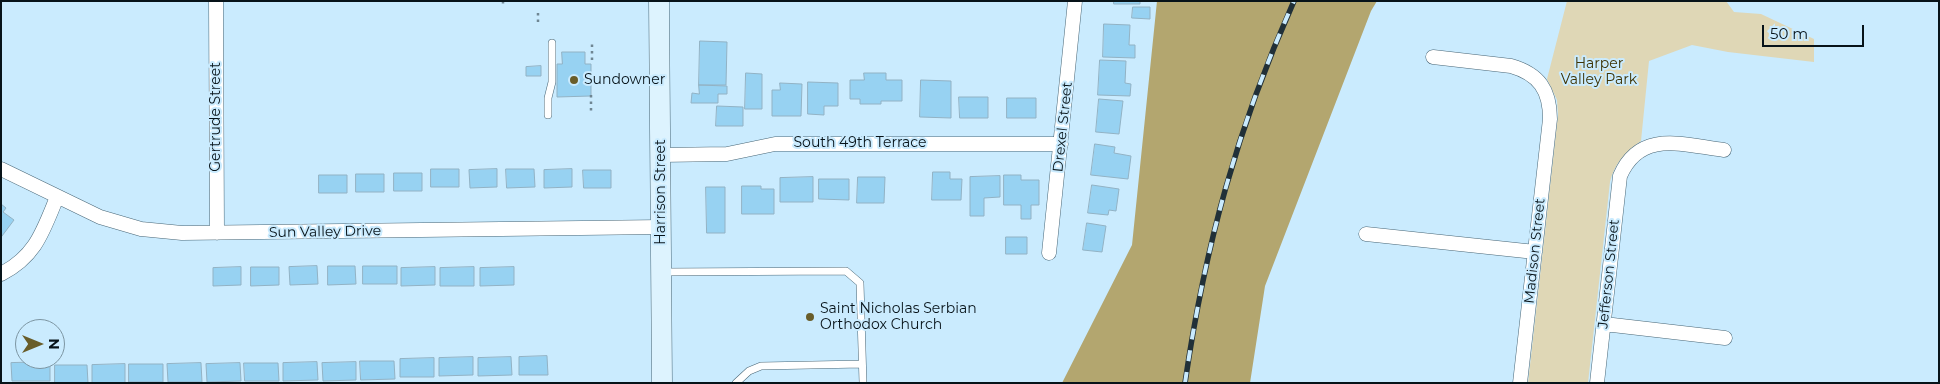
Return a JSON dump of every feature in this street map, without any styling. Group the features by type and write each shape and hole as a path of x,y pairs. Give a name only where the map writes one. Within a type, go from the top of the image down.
{"main road":[{"name":"Harrison Street","path":"659,1 662,383"}],"street":[{"name":"Gertrude Street","path":"216,1 217,233"},
{"name":"Drexel Street","path":"1049,253 1076,1"},
{"name":"Madison Street","path":"1433,57 1523,69 1538,80 1547,95 1550,119 1520,383"},
{"name":"Jefferson Street","path":"1597,383 1620,176 1625,165 1645,147 1659,143 1724,150"},
{"name":"South 49th Terrace","path":"660,155 727,154 775,144 1061,144"},
{"name":"Sun Valley Drive","path":"1,169 100,217 141,229 182,233 661,227"},
{"path":"1,274 30,254 43,231 57,197"},
{"path":"1366,234 1535,252"},
{"path":"1604,324 1725,338"}],"lane":[{"path":"548,115 548,98 552,82 552,43"},
{"path":"662,272 846,271 860,283 862,383"},
{"path":"736,383 749,371 761,366 862,364"}],"path":[{"path":"538,13 538,25"},
{"path":"592,42 592,60"},
{"path":"591,95 591,114"}],"green space":[{"name":"Harper Valley Park","path":"1567,1 1726,1 1734,12 1761,14 1814,39 1814,62 1728,52 1692,45 1649,61 1641,141 1621,158 1614,169 1610,182 1588,383 1528,383 1558,115 1557,100 1547,79"}],"shaded area":[{"path":"1157,1 1377,1 1371,11 1265,286 1250,383 1062,383 1132,245"}],"building":[{"path":"1114,1 1140,1 1140,4 1114,4"},
{"path":"1133,7 1150,7 1150,19 1132,18"},
{"path":"1104,24 1130,25 1129,45 1135,45 1135,58 1103,57"},
{"path":"700,41 727,42 726,85 699,85"},
{"name":"Sundowner","path":"562,52 585,52 585,64 591,64 591,96 557,97 557,64 562,64"},
{"path":"1100,60 1126,61 1125,83 1131,84 1130,96 1098,95"},
{"path":"541,66 541,76 526,76 526,67"},
{"path":"746,73 762,74 762,109 745,109"},
{"path":"864,73 886,73 886,80 902,80 902,101 860,104 860,99 850,99 850,80 864,80"},
{"path":"921,80 951,81 951,118 920,117"},
{"path":"808,82 838,83 838,106 824,106 824,115 808,114"},
{"path":"780,83 802,84 801,116 772,116 772,90 780,90"},
{"path":"699,85 727,86 727,94 718,94 718,103 691,103 692,93 699,94"},
{"path":"959,97 988,97 988,118 960,118"},
{"path":"1007,98 1036,98 1036,118 1007,118"},
{"path":"1099,99 1123,101 1119,134 1096,132"},
{"path":"717,106 743,107 743,126 716,126"},
{"path":"1095,144 1115,147 1114,153 1131,156 1128,179 1091,175"},
{"path":"431,169 459,169 459,187 431,187"},
{"path":"497,169 497,187 470,188 469,170"},
{"path":"506,169 534,169 535,187 507,188"},
{"path":"572,169 572,187 544,188 544,170"},
{"path":"583,170 611,170 611,188 584,188"},
{"path":"933,172 950,172 950,179 962,179 961,200 932,200"},
{"path":"394,173 422,173 422,191 394,191"},
{"path":"356,174 384,174 384,192 356,192"},
{"path":"319,175 347,175 347,193 319,193"},
{"path":"1004,175 1021,175 1021,180 1039,180 1039,205 1031,205 1031,219 1021,219 1021,205 1004,205"},
{"path":"1000,176 1000,197 984,198 984,216 970,216 970,177"},
{"path":"813,177 813,202 780,202 780,178"},
{"path":"858,177 885,177 884,203 857,203"},
{"path":"819,179 849,179 849,200 819,199"},
{"path":"1092,185 1119,189 1116,211 1109,210 1108,215 1088,213"},
{"path":"742,186 761,186 761,189 774,189 774,214 742,214"},
{"path":"706,187 725,187 725,233 707,233"},
{"path":"1,204 6,208 3,212 14,220 2,236"},
{"path":"1087,223 1106,226 1102,252 1083,250"},
{"path":"1006,237 1027,237 1027,254 1006,254"},
{"path":"317,266 318,284 290,285 289,267"},
{"path":"328,266 355,266 356,284 328,285"},
{"path":"363,266 397,266 397,284 363,284"},
{"path":"241,267 241,285 213,286 213,268"},
{"path":"251,267 279,267 279,285 251,286"},
{"path":"435,267 435,285 401,286 401,268"},
{"path":"474,267 474,286 440,286 440,268"},
{"path":"514,267 514,285 480,286 480,268"},
{"path":"547,356 548,375 519,375 519,357"},
{"path":"473,357 473,375 439,376 439,358"},
{"path":"511,357 512,375 478,376 478,358"},
{"path":"434,358 434,377 400,377 400,359"},
{"path":"360,361 394,361 395,379 361,380"},
{"path":"317,362 318,380 283,381 283,363"},
{"path":"356,362 356,380 323,381 322,363"},
{"path":"11,363 15,363 15,369 50,369 50,381 12,381"},
{"path":"201,363 202,382 168,382 167,364"},
{"path":"240,363 241,381 207,382 206,364"},
{"path":"244,363 278,363 279,381 245,381"},
{"path":"125,364 125,383 92,383 92,365"},
{"path":"129,364 163,364 163,382 129,382"},
{"path":"65,365 87,365 88,383 55,383 55,369 65,369"}],"railway":[{"path":"1185,383 1202,283 1226,188 1256,95 1294,1"}],"place":[{"name":"Sundowner","path":"574,80"},
{"name":"Saint Nicholas Serbian Orthodox Church","path":"810,317"}]}
